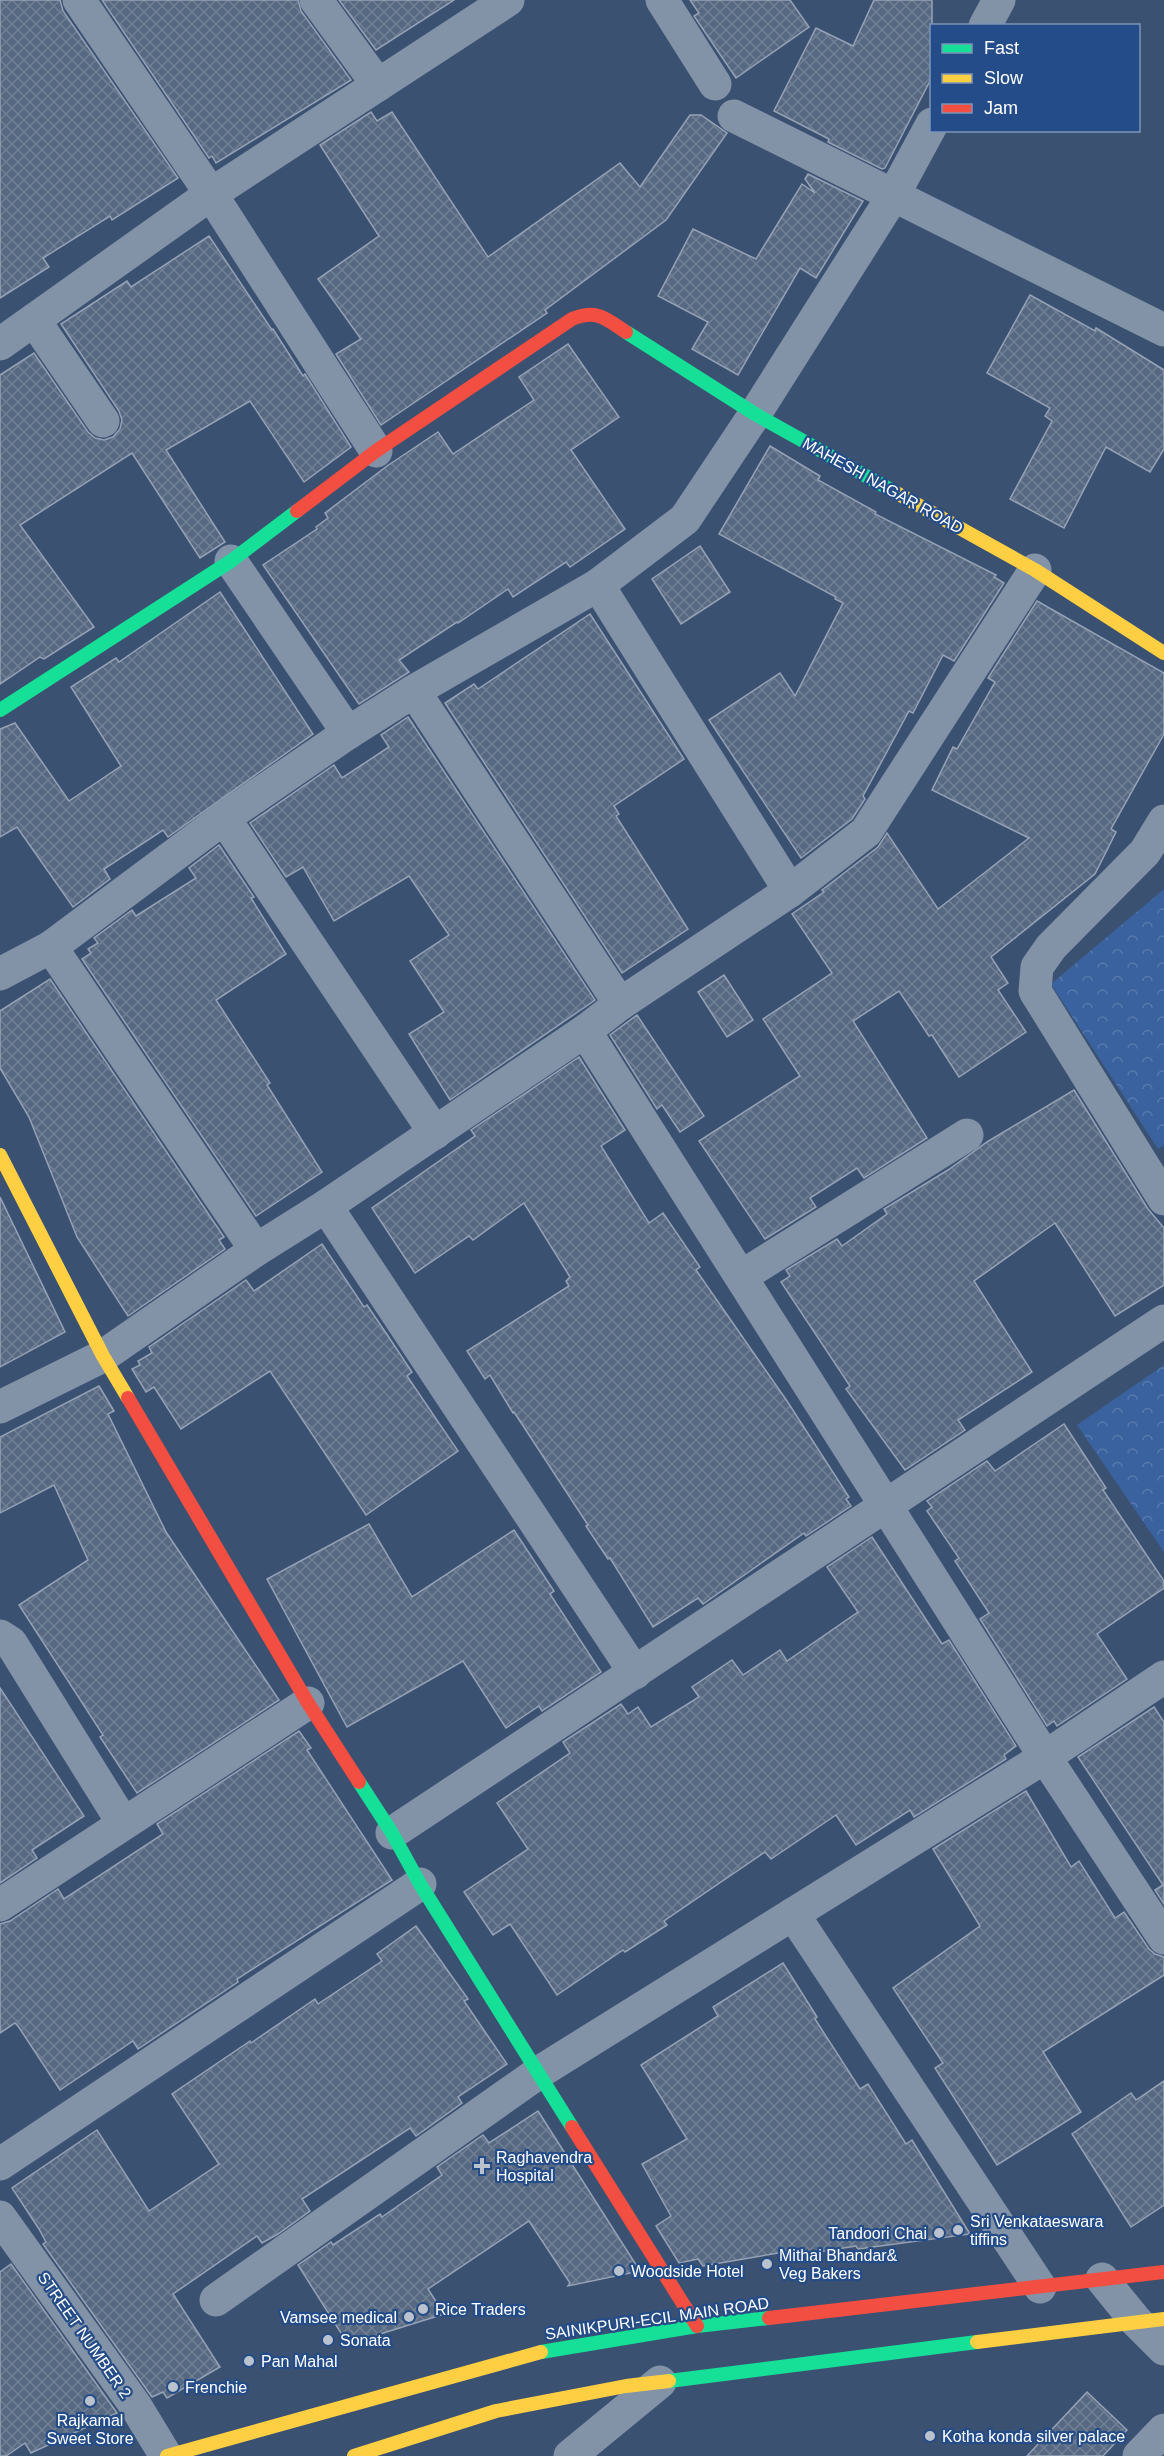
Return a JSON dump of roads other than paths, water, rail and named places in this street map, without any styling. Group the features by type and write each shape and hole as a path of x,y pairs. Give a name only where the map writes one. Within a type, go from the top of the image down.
{"street":[{"path":"0,710 231,561 376,451 211,194 80,0"},
{"path":"316,0 378,85"},
{"path":"0,344 211,194 508,0"},
{"path":"662,0 715,84"},
{"path":"986,24 999,0"},
{"path":"734,116 893,196 1160,318"},
{"path":"0,974 51,947 224,818 348,734 414,691 598,585 685,519 755,414 893,196 930,128"},
{"name":"MAHESH NAGAR ROAD","path":"376,451 572,319 587,314 603,317 755,414 1035,570 1164,653"},
{"path":"34,320 103,421"},
{"path":"231,561 348,734"},
{"path":"0,1407 103,1356 256,1250 326,1206 585,1031 620,1004 790,891 866,832 1035,570"},
{"path":"598,585 790,891"},
{"path":"414,691 620,1004"},
{"path":"224,818 435,1132"},
{"path":"1160,1183 1035,991 1036,967 1051,947 1145,852 1164,821"},
{"path":"51,947 256,1250"},
{"path":"585,1031 887,1504 1045,1757 1164,1938"},
{"path":"742,1276 966,1136"},
{"path":"0,1155 103,1356 308,1703 392,1833 420,1884 697,2326"},
{"path":"326,1206 635,1673"},
{"path":"392,1833 1164,1321"},
{"path":"0,1636 11,1643 123,1823"},
{"path":"216,2300 537,2073 1045,1757 1164,1677"},
{"path":"0,1905 308,1703"},
{"path":"0,2164 420,1884"},
{"path":"793,1914 1040,2286"},
{"name":"STREET NUMBER 2","path":"3,2225 135,2405 167,2456"},
{"name":"SAINIKPURI-ECIL MAIN ROAD","path":"167,2456 554,2348 697,2326 1164,2272"},
{"path":"1102,2279 1150,2320 1164,2349"},
{"path":"354,2456 496,2411 626,2386 1150,2320"},
{"path":"570,2456 660,2382"},
{"path":"1139,2456 1164,2430"}],"place":[{"name":"Raghavendra Hospital","path":"482,2166"},
{"name":"Sri Venkataeswara tiffins","path":"958,2230"},
{"name":"Tandoori Chai","path":"939,2233"},
{"name":"Mithai Bhandar& Veg Bakers","path":"767,2264"},
{"name":"Woodside Hotel","path":"619,2271"},
{"name":"Rice Traders","path":"423,2309"},
{"name":"Vamsee medical","path":"409,2317"},
{"name":"Sonata","path":"328,2340"},
{"name":"Pan Mahal","path":"249,2361"},
{"name":"Frenchie","path":"173,2387"},
{"name":"Rajkamal Sweet Store","path":"90,2401"},
{"name":"Kotha konda silver palace","path":"930,2436"}]}
